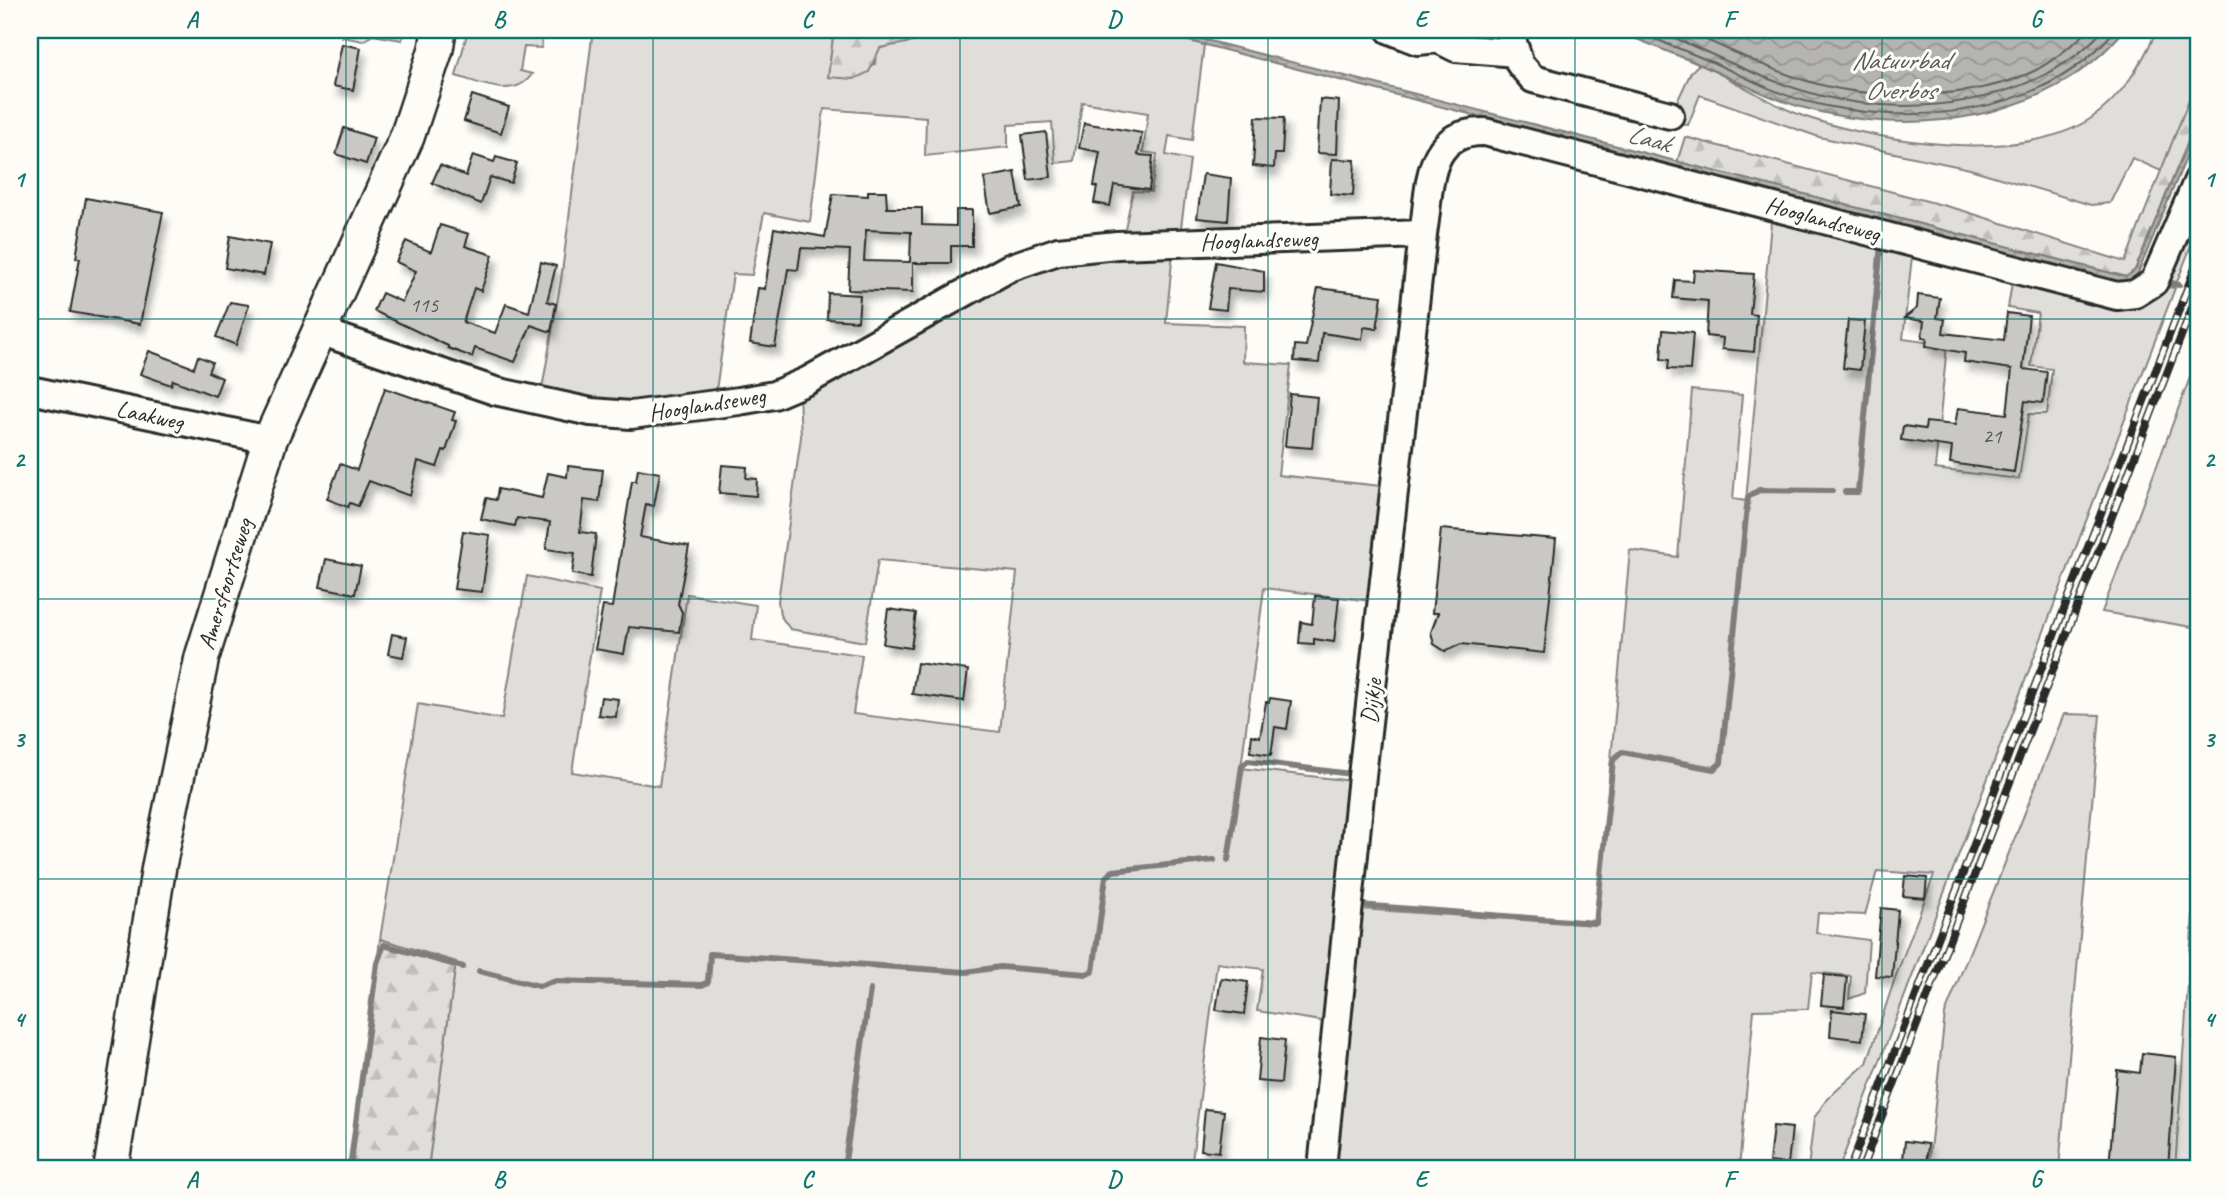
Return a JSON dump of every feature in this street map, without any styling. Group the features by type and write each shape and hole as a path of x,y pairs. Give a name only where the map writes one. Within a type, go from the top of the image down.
{"main road":[{"name":"Amersfoortseweg","path":"111,1168 159,866 202,657 270,440 407,137 436,49 439,30"}],"street":[{"path":"1390,30 1418,41 1436,35 1456,48 1513,41 1520,64 1533,79 1670,115"},
{"name":"Hooglandseweg","path":"321,327 337,337 495,391 568,409 631,415 774,395 807,381 1009,268 1058,251 1117,245 1423,234 1435,164 1442,147 1453,136 1485,132 2117,296 2135,294 2150,286 2162,268 2198,180"},
{"name":"Dijkje","path":"1322,1168 1362,776 1423,234"},
{"name":"Laakweg","path":"30,390 270,440"}],"green space":[{"path":"343,30 404,30 402,40 373,35 363,41 342,37"},
{"path":"468,30 544,30 541,48 524,47 520,71 532,74 525,82 507,88 456,76"},
{"path":"593,30 834,30 828,77 875,64 876,51 888,45 909,41 927,30 1148,30 1204,45 1192,140 1169,136 1166,155 1190,160 1180,235 1124,233 1133,191 1151,192 1157,154 1143,152 1148,113 1082,102 1074,161 1055,163 1052,122 1008,125 1008,147 925,156 926,117 824,109 810,222 764,213 752,275 733,274 715,397 634,407 541,395 561,280"},
{"path":"834,30 927,30 912,42 880,48 869,72 854,79 828,77"},
{"path":"2157,30 2198,30 2198,77 2161,171 2132,158 2110,203 2091,205 1970,169 1819,137 1700,95 1688,125 1668,121 1691,72 1699,64 1781,107 1840,127 1875,135 1952,145 2028,141 2061,133 2090,119 2112,101 2130,79"},
{"path":"2198,77 2198,118 2135,270 2127,277 1678,162 1685,137 1961,210 2125,262"},
{"path":"2198,195 2198,228 2177,282 2168,280 2165,287 2175,288 1839,1168 1808,1168 1814,1118 1827,1099 1867,1063 1934,875 1877,871 1865,915 1818,913 1816,933 1869,940 1865,993 1849,999 1851,976 1812,972 1808,1009 1754,1010 1739,1168 1334,1168 1360,909 1596,925 1630,550 1678,557 1692,390 1742,395 1733,499 1746,501 1771,222 1912,256 1903,339 1947,345 1935,469 2019,479 2029,414 2047,414 2052,369 2031,366 2038,313 2008,308 2013,276 2129,304"},
{"path":"1173,251 1166,323 1244,326 1243,362 1291,365 1278,475 1381,486 1370,601 1264,588 1241,768 1352,781 1328,1022 1257,1011 1263,969 1217,963 1191,1168 428,1168 456,962 380,939 418,704 502,719 527,576 600,591 572,772 659,786 687,594 756,605 752,640 862,655 853,714 1000,732 1017,572 878,560 865,642 790,629 780,615 778,601 801,437 799,395 1038,265"},
{"path":"2198,356 2198,628 2102,612"},
{"path":"2064,714 2100,715 2059,1168 1928,1168 1945,1014"},
{"path":"2198,844 2198,1168 2175,1168"},
{"path":"380,939 456,962 428,1168 352,1168"}],"water":[{"path":"1148,30 1167,30 2126,277 2135,270 2198,118 2198,129 2138,273 2131,281 2111,282"},
{"name":"Natuurbad Overbos","path":"1615,30 2124,30 2093,61 2058,85 2018,103 1976,115 1932,121 1887,121 1843,117 1789,103"}],"building":[{"path":"342,44 361,48 353,90 333,86"},
{"path":"472,95 509,107 501,133 464,121"},
{"path":"1320,99 1339,101 1337,154 1317,153"},
{"path":"1256,117 1284,118 1282,154 1275,154 1274,168 1253,166"},
{"path":"1084,123 1142,133 1138,155 1153,156 1149,190 1114,185 1110,206 1094,203 1100,152 1079,148"},
{"path":"344,128 374,138 366,164 336,154"},
{"path":"1046,132 1051,177 1028,180 1022,135"},
{"path":"473,155 494,162 496,157 517,163 511,183 490,177 481,204 432,183 440,165 466,176"},
{"path":"1332,159 1355,160 1353,196 1330,194"},
{"path":"1015,172 1021,207 990,213 984,178"},
{"path":"1203,174 1231,178 1228,221 1197,218"},
{"path":"868,191 886,191 887,208 922,208 922,225 956,226 956,210 972,210 972,246 951,246 951,263 913,263 913,292 848,290 850,250 801,248 798,270 788,269 775,347 750,343 758,288 765,289 774,228 825,237 833,194 868,196","holes":["866,230 911,232 910,262 864,261"]},
{"path":"86,198 163,212 140,324 70,312 80,258 76,258"},
{"path":"440,225 469,234 465,246 493,255 481,291 474,288 463,322 495,333 506,304 529,312 541,262 556,266 547,301 556,304 551,332 531,325 515,362 475,348 472,357 374,311 382,293 402,302 416,271 396,262 406,241 431,252"},
{"path":"230,236 270,244 264,275 225,268"},
{"path":"1216,262 1264,271 1264,292 1228,289 1226,310 1208,308"},
{"path":"1694,270 1754,274 1750,314 1757,315 1754,352 1722,349 1723,338 1706,336 1708,301 1673,298 1675,280 1693,281"},
{"path":"1318,288 1382,296 1377,329 1364,327 1362,339 1322,333 1319,363 1294,361 1295,345 1306,346"},
{"path":"828,293 860,295 858,321 827,319"},
{"path":"1918,295 1940,298 1937,318 1945,319 1943,333 2004,340 2007,313 2029,316 2023,369 2047,372 2043,403 2025,401 2014,472 1950,463 1952,447 1901,440 1903,426 1925,429 1926,422 1955,425 1958,408 2007,414 2012,369 1964,362 1965,353 1926,346 1927,338 1922,337 1924,321 1904,318 1917,308"},
{"path":"230,302 249,305 236,345 216,337"},
{"path":"1848,320 1865,321 1860,370 1843,368"},
{"path":"1663,330 1693,333 1690,370 1668,369 1669,360 1661,359"},
{"path":"149,351 194,368 198,356 212,362 208,372 222,378 215,396 173,380 171,385 140,374"},
{"path":"385,388 455,412 452,420 456,421 446,451 443,450 437,467 418,461 410,496 369,481 358,506 350,503 348,507 327,499 340,464 357,470"},
{"path":"1290,394 1317,397 1312,448 1285,446"},
{"path":"722,465 747,467 746,478 757,479 756,496 719,493"},
{"path":"568,466 603,470 599,502 584,500 580,532 596,534 591,577 572,574 575,553 546,549 550,522 517,518 515,526 481,519 486,498 496,500 498,489 542,498 548,473 567,477"},
{"path":"638,469 660,473 654,506 646,504 640,537 689,546 678,604 682,612 679,632 629,627 624,654 595,649 603,606 612,607 632,481 636,481"},
{"path":"1441,529 1556,539 1544,653 1461,644 1445,651 1434,644 1431,632 1438,613 1432,613"},
{"path":"463,531 490,535 482,592 454,589"},
{"path":"326,559 361,566 355,594 320,587"},
{"path":"1315,596 1339,598 1334,642 1314,639 1314,644 1299,643 1301,622 1312,624"},
{"path":"888,609 916,613 911,648 883,644"},
{"path":"392,634 407,637 403,657 388,654"},
{"path":"917,663 968,670 964,701 912,694"},
{"path":"601,697 618,699 616,717 598,715"},
{"path":"1270,698 1291,701 1287,729 1275,727 1271,755 1250,752 1252,735 1260,737 1266,702 1269,702"},
{"path":"1905,876 1927,878 1925,898 1903,896"},
{"path":"1881,908 1898,910 1892,977 1875,976"},
{"path":"1824,975 1847,977 1844,1007 1821,1005"},
{"path":"1221,978 1248,982 1244,1014 1216,1010"},
{"path":"1832,1010 1865,1014 1862,1040 1830,1036"},
{"path":"1261,1037 1285,1040 1281,1083 1257,1081"},
{"path":"2142,1053 2176,1057 2168,1168 2109,1168 2117,1070 2140,1073"},
{"path":"1205,1109 1224,1111 1219,1152 1201,1150"},
{"path":"1773,1126 1792,1128 1788,1164 1769,1162"},
{"path":"1905,1141 1928,1144 1926,1168 1902,1168"}],"waterway":[{"path":"1845,492 1858,492 1881,244"},
{"name":"Laak","path":"2166,283 2179,285"},
{"path":"1359,905 1596,923 1613,760 1622,752 1714,769 1721,763 1748,497 1759,490 1832,491"},
{"path":"1228,860 1242,766 1248,761 1353,776"},
{"path":"479,971 539,986 553,981 702,985 708,982 710,954 966,972 1000,967 1087,974 1093,971 1106,877 1113,871 1214,860"},
{"path":"350,1168 377,963 384,945 463,967"},
{"path":"844,1168 870,990"}],"railway":[{"path":"1850,1168 2198,260"},
{"path":"1862,1168 2198,292"}]}
